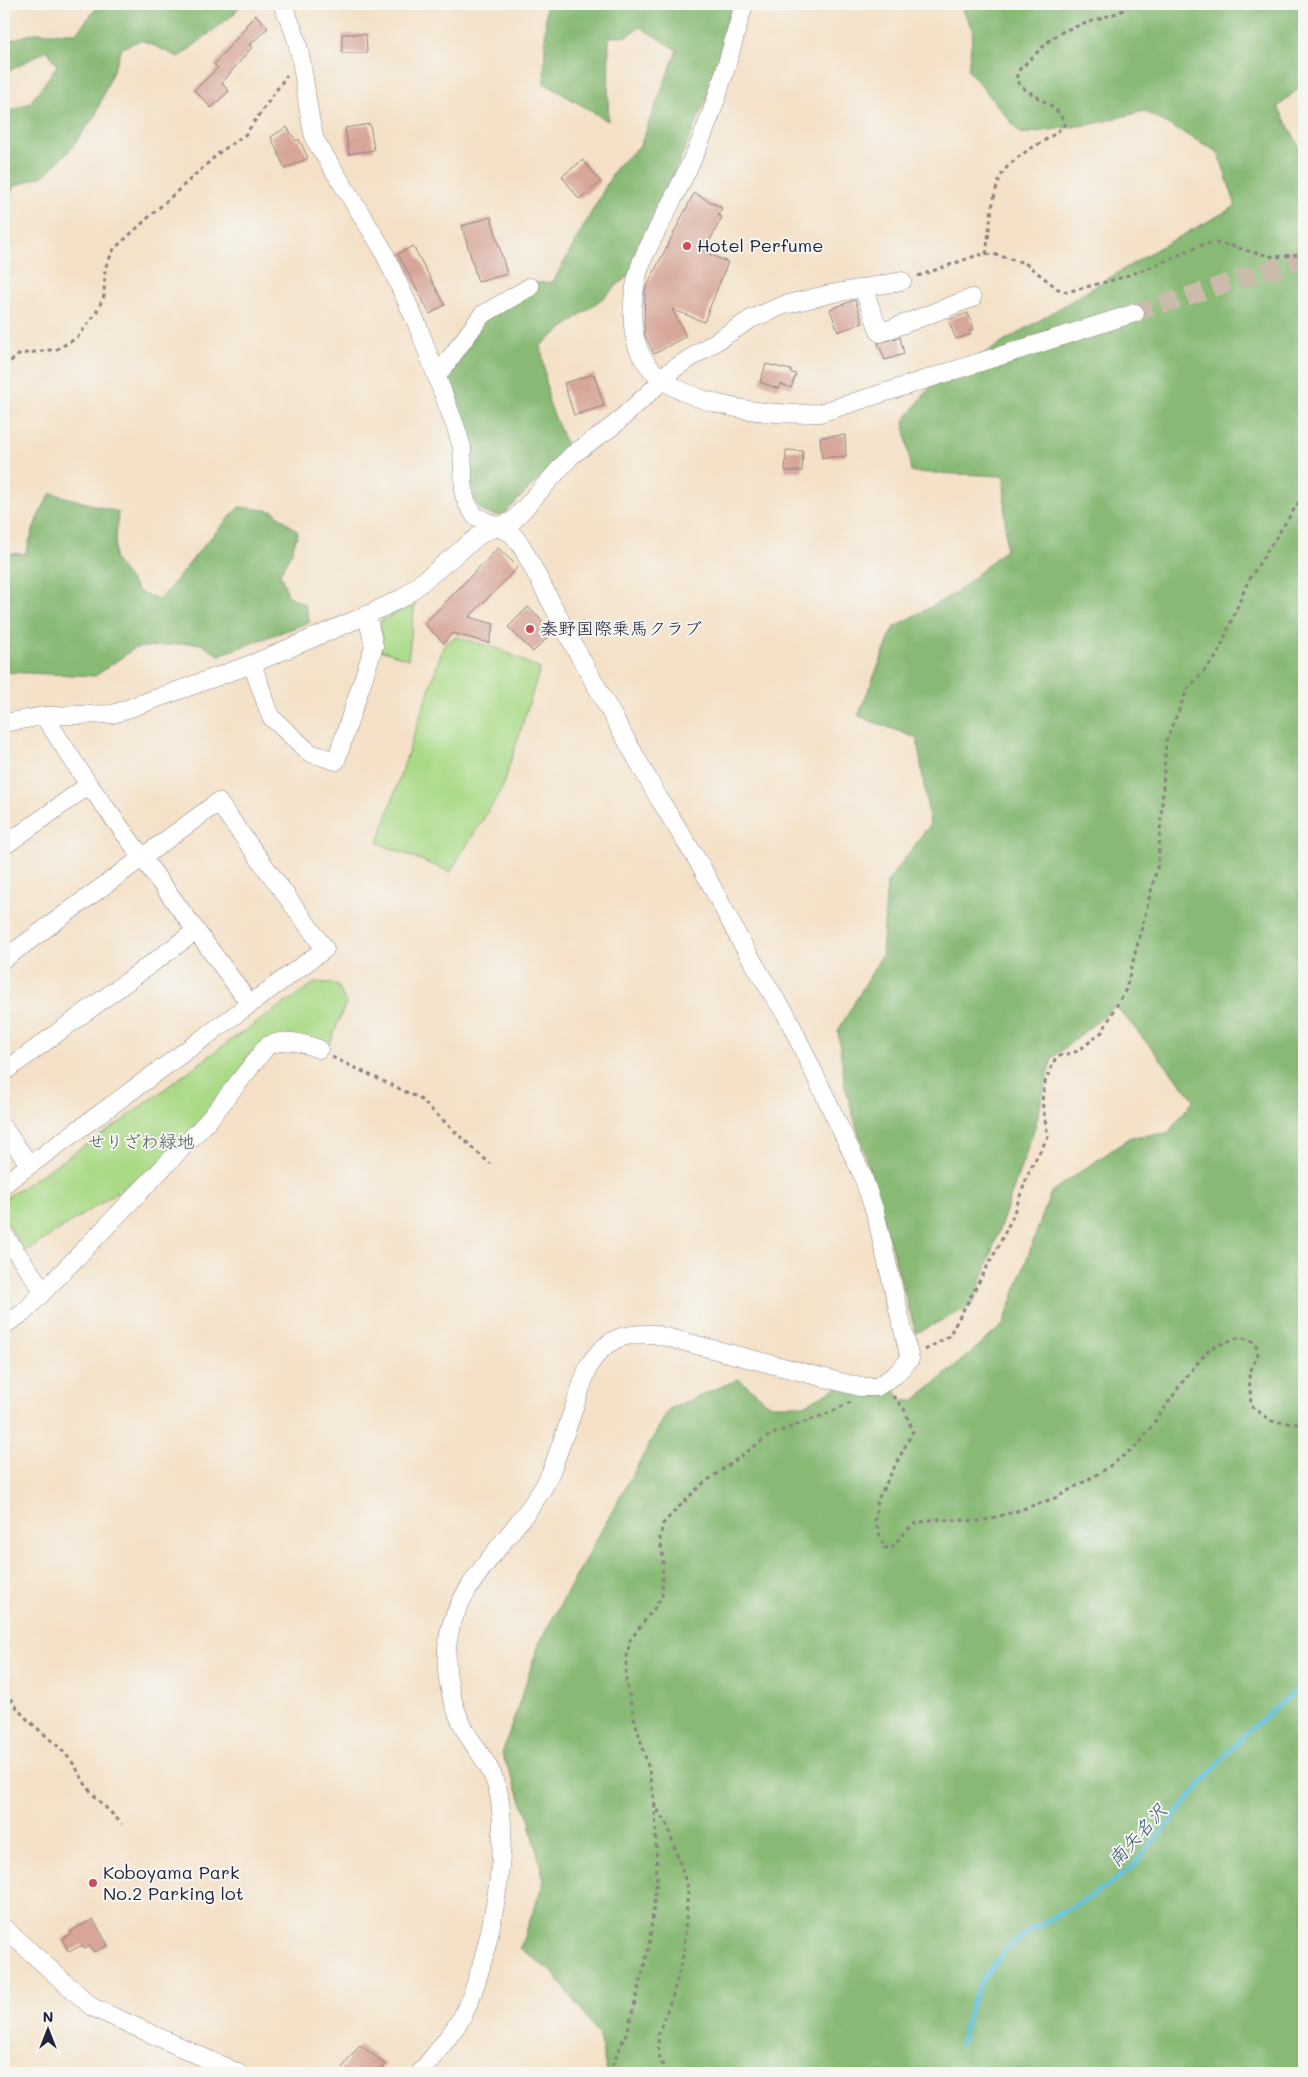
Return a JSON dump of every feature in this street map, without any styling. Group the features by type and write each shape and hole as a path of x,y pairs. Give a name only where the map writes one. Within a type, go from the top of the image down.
{"street":[{"path":"744,4 706,128 638,275 632,309 634,334 638,350 662,379 703,400 727,407 778,414 820,413 1135,313"},
{"path":"287,9 300,55 309,119 315,140 382,248 417,324 462,448 462,478 464,495 468,505 475,516 512,534 521,545 574,646 658,797 701,866 740,940 786,1014 862,1174 875,1212 910,1359 903,1368 877,1387 860,1386 654,1334 624,1336 612,1340 598,1352 589,1365 545,1484 533,1504 467,1590 452,1621 447,1641 451,1695 465,1730 496,1781 500,1806 501,1855 487,1945 473,1992 461,2018 420,2073"},
{"path":"4,724 44,716 114,714 252,664 367,615 404,596 482,533 513,520 572,455 613,426 662,379 751,320 784,305 902,281"},
{"path":"437,376 482,315 530,287"},
{"path":"863,288 880,333 972,298"},
{"path":"252,664 271,717 310,753 336,761 374,646 367,615"},
{"path":"44,716 89,785 250,1004"},
{"path":"4,846 89,785"},
{"path":"4,959 218,802 325,949 4,1184"},
{"path":"4,1072 196,931"},
{"path":"4,1325 23,1312 146,1187 208,1121 267,1046 279,1041 300,1042 319,1049"},
{"path":"4,1129 30,1164"},
{"path":"4,1235 43,1290"},
{"path":"4,1928 92,2007 238,2073"}],"path":[{"path":"986,254 996,194 999,181 1005,169 1022,155 1056,134 1066,124 1062,115 1050,105 1022,88 1016,80 1018,71 1052,39 1066,30 1120,12 1131,4"},
{"path":"4,366 20,354 57,349 77,338 96,313 104,296 105,268 114,249 220,152 245,135 300,55"},
{"path":"902,281 986,254 994,254 1025,263 1058,289 1067,292 1149,268 1204,244 1234,246 1275,257 1304,254"},
{"path":"910,1359 949,1336 997,1250 1012,1218 1030,1169 1048,1137 1042,1101 1045,1082 1056,1057 1078,1051 1102,1032 1126,989 1158,864 1166,741 1187,690 1217,656 1248,581 1304,494"},
{"path":"319,1049 419,1098 490,1164"},
{"path":"884,1383 904,1409 912,1431 877,1501 875,1520 880,1541 884,1548 892,1548 914,1524 934,1519 982,1521 1054,1498 1103,1471 1139,1444 1186,1377 1210,1348 1240,1337 1255,1342 1258,1354 1249,1374 1252,1406 1271,1420 1304,1424"},
{"path":"609,2073 628,2030 649,1947 657,1877 655,1806 649,1770 626,1681 626,1661 630,1640 662,1596 663,1559 660,1537 663,1524 701,1485 770,1435 788,1426 828,1413 854,1400"},
{"path":"4,1620 8,1632 4,1682 7,1691 18,1708 34,1726 70,1758 89,1788 122,1824"},
{"path":"655,1806 667,1824 688,1888 684,1951 674,1992 658,2036 659,2058 667,2073"}],"green space":[{"path":"100,4 240,4 234,14 179,57 141,40 122,48 95,116 68,152 43,176 14,186 4,208 4,114 30,103 57,66 47,50 4,74 4,42 35,33 76,33"},
{"path":"546,4 732,4 711,89 629,275 604,297 541,345 549,403 568,449 502,516 484,513 476,503 445,378 480,311 524,284 553,282 617,166 640,146 677,50 640,27 627,36 609,37 608,121 544,83"},
{"path":"960,4 1304,4 1304,83 1278,107 1304,155 1304,2073 607,2073 598,2033 554,1974 520,1948 544,1881 529,1818 502,1754 540,1641 669,1409 739,1379 770,1405 804,1405 846,1383 888,1379 901,1400 914,1401 1003,1325 1051,1192 1131,1137 1168,1133 1194,1099 1116,1006 1052,1058 1035,1127 973,1305 916,1333 845,1086 838,1031 882,955 887,882 930,825 917,738 858,716 894,627 956,593 1006,549 1004,476 911,472 904,421 931,386 1157,249 1236,206 1218,152 1144,111 1093,124 1021,134 968,70 973,31"},
{"path":"51,493 118,512 114,559 139,592 159,599 239,507 273,511 298,532 292,551 280,573 288,595 305,605 310,622 219,655 201,644 190,643 135,648 95,676 4,672 4,553 25,554 38,516"},
{"path":"415,603 408,659 380,650 382,638 381,621"},
{"path":"456,637 502,650 540,669 502,789 450,872 378,843 444,644"},
{"name":"せりざわ緑地","path":"316,982 337,984 346,1003 327,1050 282,1037 162,1163 25,1252 4,1218 4,1199 116,1125 231,1040"}],"building":[{"path":"256,15 268,28 249,45 252,47 222,83 229,91 211,108 194,90 218,68 214,65"},
{"path":"342,34 366,34 367,53 342,53"},
{"path":"370,124 374,150 349,154 345,128"},
{"path":"287,127 296,141 299,139 308,158 285,169 271,137"},
{"path":"583,160 601,182 579,199 562,176"},
{"name":"Hotel Perfume","path":"694,193 722,208 718,215 722,217 704,252 728,262 704,322 672,309 686,336 654,354 645,335 645,290"},
{"path":"491,217 507,274 478,282 462,226"},
{"path":"413,246 445,305 430,314 398,254"},
{"path":"855,300 863,323 838,332 830,309"},
{"path":"968,313 974,329 969,331 971,334 956,339 948,320"},
{"path":"900,337 904,354 885,360 878,343"},
{"path":"766,364 791,370 791,373 796,374 791,388 781,384 779,389 760,382"},
{"path":"594,374 604,406 574,415 564,383"},
{"path":"845,435 846,456 822,458 820,437"},
{"path":"786,450 803,451 802,471 785,471"},
{"path":"498,548 518,567 469,617 494,624 489,643 452,633 444,643 424,624"},
{"name":"秦野国際乗馬クラブ","path":"528,607 553,632 533,652 508,627"},
{"path":"93,1919 108,1945 94,1952 90,1946 85,1949 82,1945 69,1952 62,1939 72,1933 71,1931"},
{"path":"360,2045 385,2064 378,2073 338,2073"}],"waterway":[{"name":"南矢名沢","path":"960,2045 972,2002 981,1982 1006,1950 1031,1930 1107,1887 1132,1867 1223,1758 1251,1729 1304,1684"}],"tunnel":[{"path":"1135,313 1304,259"}],"place":[{"name":"Hotel Perfume","path":"687,246"},
{"name":"秦野国際乗馬クラブ","path":"530,629"},
{"name":"Koboyama Park No.2 Parking lot","path":"93,1883"}]}
